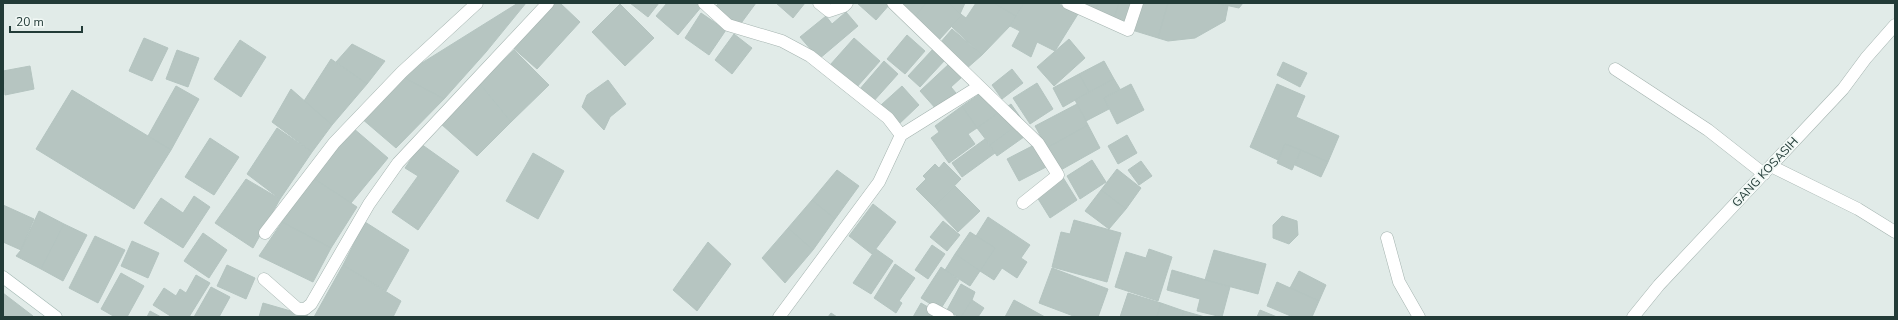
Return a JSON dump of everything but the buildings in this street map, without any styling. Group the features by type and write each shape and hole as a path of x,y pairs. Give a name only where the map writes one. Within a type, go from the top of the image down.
{"street":[{"path":"265,233 334,143 402,72 477,3"},
{"path":"264,279 298,309 305,309 311,304 369,204 398,163 548,3"},
{"path":"704,3 728,25 782,41 810,56 888,118 901,135"},
{"path":"819,3 828,11 844,6 847,3"},
{"path":"893,3 978,87 1038,143 1058,176 1023,203"},
{"path":"1068,3 1128,30 1137,3"},
{"name":"GANG KOSASIH","path":"1633,317 1659,285 1843,89 1866,58 1895,25"},
{"path":"1615,69 1768,170 1858,209 1895,232"},
{"path":"779,317 879,182 901,135 978,87"},
{"path":"1387,238 1399,282 1419,317"},
{"path":"3,277 56,317"},
{"path":"933,309 948,317"}]}
